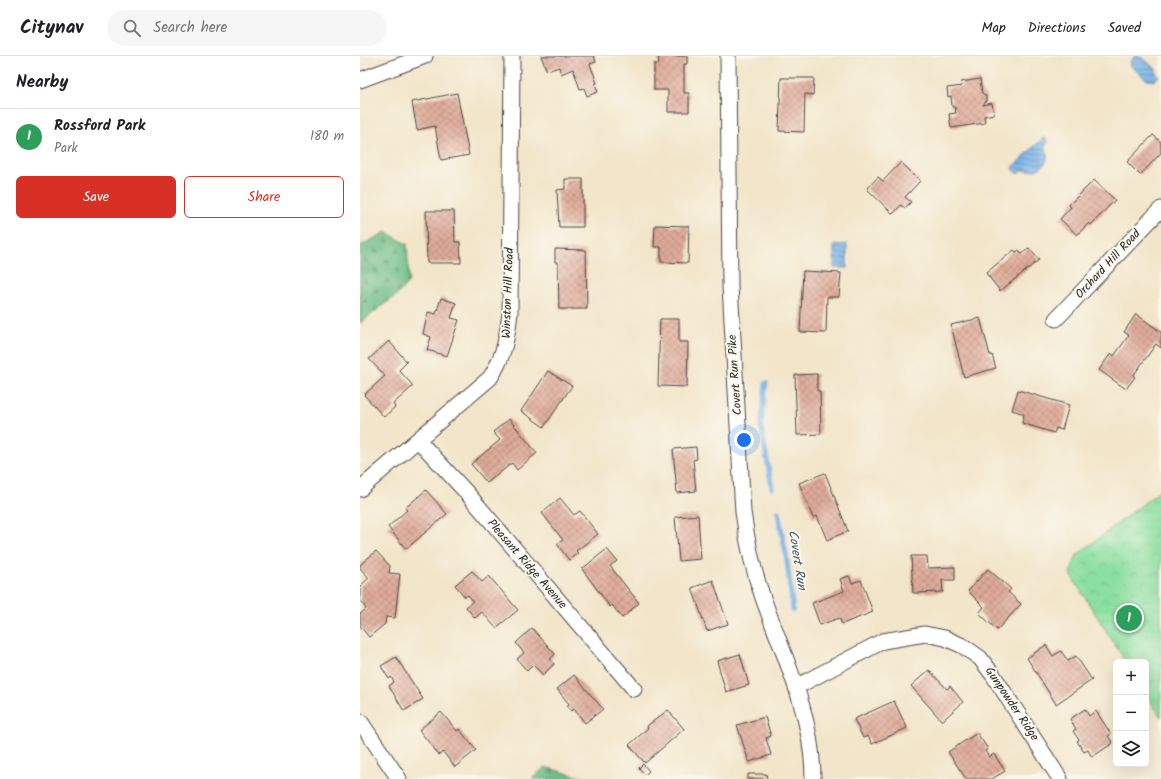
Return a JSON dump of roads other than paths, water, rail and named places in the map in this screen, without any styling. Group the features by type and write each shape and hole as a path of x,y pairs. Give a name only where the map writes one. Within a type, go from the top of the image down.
{"street":[{"path":"360,80 425,56"},
{"name":"Winston Hill Road","path":"360,489 490,378 505,351 510,314 512,56"},
{"name":"Covert Run Pike","path":"728,56 730,286 743,512 748,549 796,687 811,748 813,779"},
{"name":"Orchard Hill Road","path":"1056,319 1161,209"},
{"name":"Pleasant Ridge Avenue","path":"418,440 467,492 634,689"},
{"name":"Gunpowder Ridge","path":"796,687 883,642 925,634 945,638 962,646 980,658 993,674 1060,779"},
{"path":"360,722 399,779"}],"water":[{"path":"1135,56 1140,56 1156,69 1156,73 1159,76 1154,81 1147,80 1131,66 1130,61"},
{"path":"1044,137 1049,142 1045,146 1047,152 1046,162 1039,169 1028,171 1022,170 1018,174 1012,168"},
{"path":"847,244 847,268 834,268 834,245"}],"waterway":[{"name":"Covert Run","path":"766,383 761,425 772,488"},
{"name":"Covert Run","path":"778,512 786,554 793,610"}],"place":[{"name":"Rossford Park","path":"1129,618"}]}
